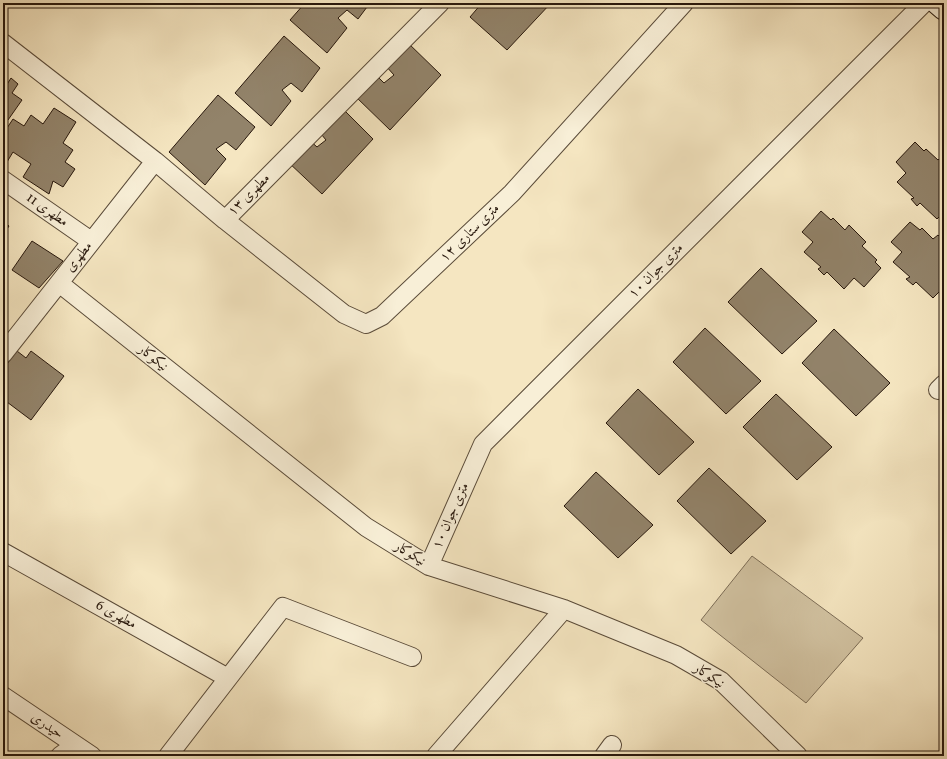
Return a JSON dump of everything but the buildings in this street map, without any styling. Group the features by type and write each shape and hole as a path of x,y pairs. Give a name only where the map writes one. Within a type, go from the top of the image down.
{"main road":[{"path":"937,3 944,9"}],"street":[{"name":"مطهری ۱۳","path":"3,44 155,161 225,220 440,3"},
{"name":"۱۲ متری ستاری","path":"225,220 344,314 366,324 382,316 512,193 684,3"},
{"name":"۱۰ متری جوان","path":"429,566 483,444 924,3"},
{"name":"مطهری","path":"3,354 155,161"},
{"name":"مطهری 11","path":"3,180 92,241"},
{"name":"نیکوکار","path":"59,283 366,527 429,566 564,609 676,655 721,681 798,756"},
{"name":"مطهری 6","path":"3,552 228,678"},
{"path":"168,756 283,607 412,657"},
{"path":"436,756 564,609"},
{"name":"حیدری","path":"3,696 92,756"},
{"path":"60,756 75,745"}],"shaded area":[{"path":"752,556 863,638 806,703 701,620"}]}
